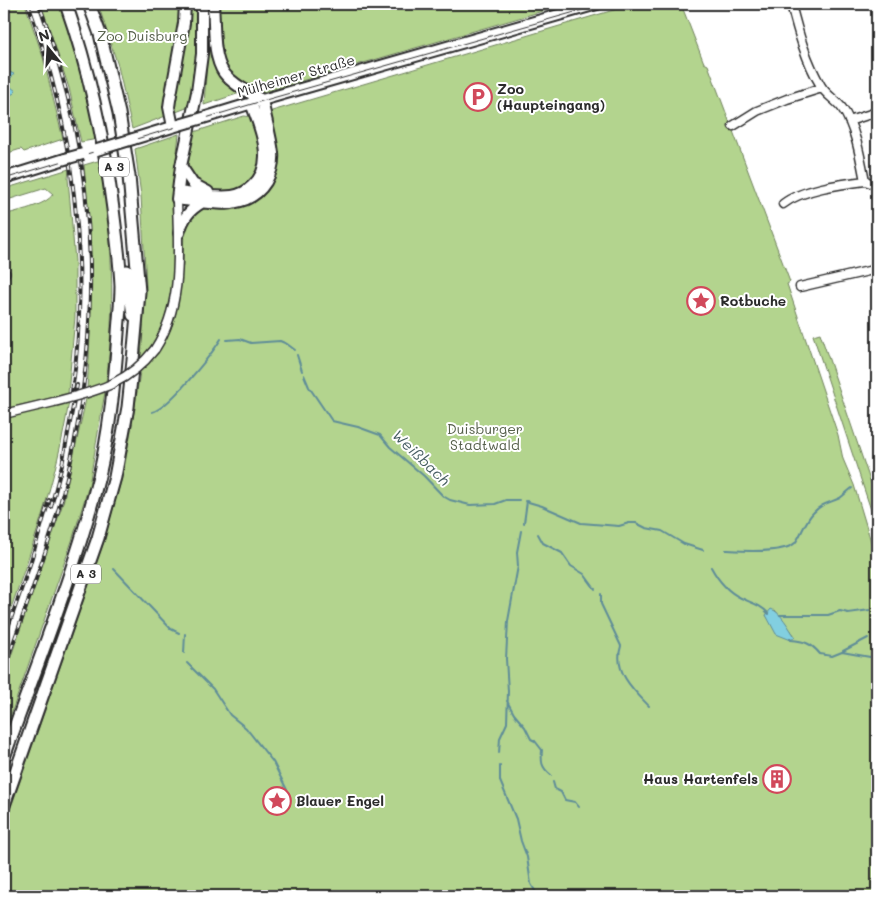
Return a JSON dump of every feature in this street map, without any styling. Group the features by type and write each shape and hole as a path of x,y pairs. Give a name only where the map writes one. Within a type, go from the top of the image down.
{"highway":[{"name":"A 3","path":"4,757 63,591 99,475 111,407 116,360 121,286 117,237 108,172 95,106 78,40 66,4"},
{"name":"A 3","path":"4,805 100,530 115,477 128,407 135,334 115,171 104,116 84,40 72,4"},
{"path":"89,4 100,34 119,113 128,167 139,292 135,334"}],"main road":[{"path":"176,126 169,107 184,22 185,4"},
{"path":"178,195 181,166 197,92 202,54 202,4"},
{"path":"178,195 203,202 235,203 255,194 265,183 271,171 273,153 262,100 236,84 223,72 218,57 213,4"},
{"name":"Mülheimer Straße","path":"4,178 251,103 596,4"},
{"path":"178,195 234,196 245,192 256,183 264,169 265,148 251,103"},
{"path":"181,166 193,184 218,196"},
{"path":"179,234 181,225 188,212 203,202"}],"street":[{"path":"791,4 798,34 808,60 822,88 842,109 849,121 859,149 865,181"},
{"path":"733,126 757,111 787,98 822,88"},
{"path":"849,121 877,112"},
{"path":"783,204 790,199 818,190 865,181 876,185"},
{"path":"4,414 86,394 115,384 134,372 155,349 168,325 173,307 178,263 178,195"},
{"path":"800,287 877,269"}],"green space":[{"path":"4,4 25,4 43,57 63,139 24,152 21,149 4,156"},
{"path":"41,4 61,4 69,24 98,139 81,142 69,88"},
{"name":"Zoo Duisburg","path":"98,4 196,4 197,55 189,107 132,129 118,66"},
{"path":"206,4 567,4 260,93 252,89 204,105 208,46"},
{"name":"Duisburger Stadtwald","path":"634,4 681,4 704,63 708,65 790,282 787,284 838,435 843,459 854,485 875,555 877,586 877,896 4,896 4,827 103,544 123,474 140,372 159,351 175,318 183,264 184,227 187,220 200,208 257,195 269,113","holes":["775,610 795,636 770,621 766,615"]},
{"path":"244,116 253,117 262,153 256,177 239,191 219,193 201,186 187,170 194,132"},
{"path":"179,134 172,199 174,267 170,300 159,331 141,359 146,286 141,196 135,149"},
{"path":"101,160 110,243 111,327 106,382 87,389 90,277 84,165"},
{"path":"69,169 68,178 75,261 75,317 68,394 4,409 4,280 10,273 4,268 4,215 38,205 53,194 46,188 4,201 4,189"},
{"path":"820,333 877,501 877,528 813,335"},
{"path":"105,392 89,485 72,541 4,734 4,677 63,503 86,399"},
{"path":"69,401 50,488 4,628 4,418"}],"water":[{"path":"7,71 14,74 10,79 11,87 16,91 13,94 4,94 4,72"},
{"path":"771,609 778,613 795,637 791,640 776,634 766,615"}],"waterway":[{"name":"Weißbach","path":"152,412 159,409 178,392 221,339"},
{"name":"Weißbach","path":"227,340 240,339 251,343 280,341 295,350"},
{"name":"Weißbach","path":"297,355 302,371"},
{"name":"Weißbach","path":"304,375 309,387 332,421 358,427 380,435 390,447 424,476 443,496 450,500 470,505 495,504 506,500 519,500"},
{"path":"726,550 762,551 789,546 795,543 810,516 816,510 840,498 852,488"},
{"path":"525,501 542,506 581,523 619,526 636,523 646,528 662,531 684,544 703,550"},
{"path":"524,523 527,501"},
{"path":"499,753 500,738 507,723 506,659 508,621 518,566 517,552 521,531"},
{"path":"538,534 543,543 562,553 571,566 584,574 595,589"},
{"path":"711,567 728,589 741,598 760,606 769,614"},
{"path":"114,569 171,629 179,633"},
{"path":"601,594 601,604 621,646 619,655 622,672 631,687 649,706"},
{"path":"780,615 828,615 840,611 848,613 870,610"},
{"path":"184,653 185,634"},
{"path":"790,638 791,640 810,645 820,654 832,656 842,652 870,657"},
{"path":"843,651 868,638"},
{"path":"187,663 213,689 230,715 246,728 273,762 287,790"},
{"path":"507,701 531,739 542,750 542,764 551,775"},
{"path":"500,766 500,781 516,819 527,857 531,884 538,896"},
{"path":"553,782 555,789 561,792 565,800 575,802 579,807"}],"tram line":[{"path":"4,179 262,101 603,4"}],"railway":[{"path":"28,4 57,98 74,195 79,294 72,392"},
{"path":"4,669 40,568 64,490 78,422 88,337 90,251 82,165 67,93 39,4"},
{"path":"51,507 62,465 77,385"},
{"path":"4,639 30,564 49,500"}],"place":[{"name":"Zoo (Haupteingang)","path":"478,97"},
{"name":"Rotbuche","path":"701,301"},
{"name":"Haus Hartenfels","path":"777,779"},
{"name":"Blauer Engel","path":"277,801"}]}
